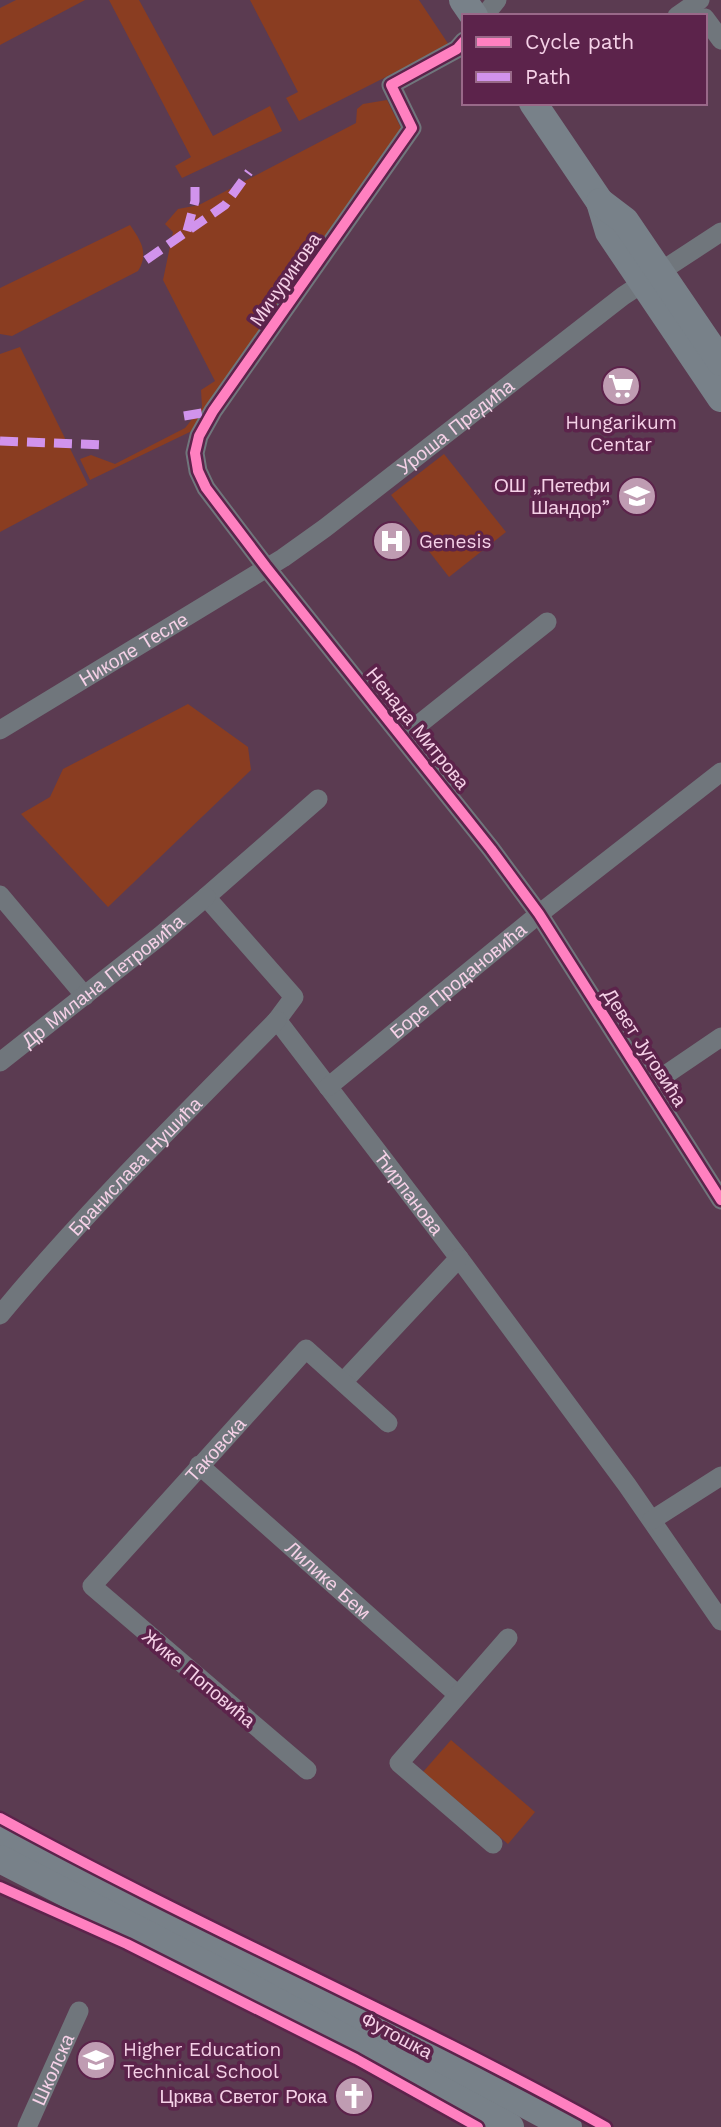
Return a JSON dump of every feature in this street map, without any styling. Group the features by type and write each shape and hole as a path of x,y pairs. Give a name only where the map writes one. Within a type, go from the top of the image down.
{"main road":[{"path":"534,105 600,202 625,221 651,277 721,398"},
{"path":"651,277 721,362"},
{"name":"Футошка","path":"0,1830 269,1967 568,2127"},
{"name":"Футошка","path":"0,1859 251,1988 510,2127"}],"street":[{"path":"486,14 497,0"},
{"path":"684,14 701,9"},
{"path":"707,18 721,40"},
{"name":"Мичуринова","path":"266,567 206,488 198,471 195,453 200,436 213,411 412,128 391,85 457,49 462,43"},
{"name":"Уроша Предића","path":"266,567 325,528 651,277 721,232"},
{"name":"Николе Тесле","path":"0,730 266,567"},
{"name":"Ненада Митрова","path":"266,567 404,737 539,914"},
{"path":"404,737 547,622"},
{"name":"Боре Продановића","path":"328,1087 539,914 721,772"},
{"path":"277,1020 294,997 206,897 318,799"},
{"path":"0,895 85,996"},
{"name":"Др Милана Петровића","path":"0,1062 206,897"},
{"name":"Девет Југовића","path":"539,914 721,1200"},
{"name":"Ћирпанова","path":"277,1020 459,1258 652,1520 721,1621"},
{"name":"Бранислава Нушића","path":"0,1315 121,1179 277,1020"},
{"path":"649,1086 721,1037"},
{"path":"343,1382 459,1258"},
{"name":"Таковска","path":"92,1586 306,1349 388,1423"},
{"name":"Лилике Бем","path":"199,1465 458,1695"},
{"path":"652,1520 721,1476"},
{"name":"Жике Поповића","path":"92,1586 307,1770"},
{"path":"493,1843 399,1763 508,1639"},
{"name":"Школска","path":"27,2127 79,2011"}],"shaded area":[{"path":"16,0 85,0 0,45 0,8"},
{"path":"109,0 139,0 213,136 270,106 282,131 182,178 175,166 191,157"},
{"path":"250,0 419,0 449,45 299,121 286,98 298,92"},
{"path":"387,100 402,130 196,429 90,480 80,459 91,455 115,464 185,428 202,407 201,390 215,381 163,280 173,232 165,224 178,209 199,205 356,123 357,109 363,104"},
{"path":"130,225 142,247 143,258 138,271 12,336 0,334 0,288"},
{"path":"20,347 88,485 0,532 0,354"},
{"path":"444,454 506,532 449,577 421,541 425,538 391,495"},
{"path":"188,704 248,747 251,770 108,907 21,814 50,797 63,769"},
{"path":"451,1740 535,1812 508,1844 423,1772"}],"marked path":[{"path":"146,260 225,205 249,172"},
{"path":"187,231 195,201 195,183"},
{"path":"184,416 213,411"},
{"path":"0,441 104,445"}],"cycle path":[{"path":"462,43 457,49 391,85 412,128 213,411 199,436 195,453 198,471 206,488 266,567 491,849 539,914 721,1200"},
{"path":"0,1818 151,1897 456,2048 606,2127"},
{"path":"0,1887 127,1944 356,2059 478,2127"}],"place":[{"name":"Hungarikum Centar","path":"621,386"},
{"name":"ОШ „Петефи Шандор”","path":"637,496"},
{"name":"Genesis","path":"392,541"},
{"name":"Higher Education Technical School","path":"96,2060"},
{"name":"Црква Светог Рока","path":"354,2096"}]}
